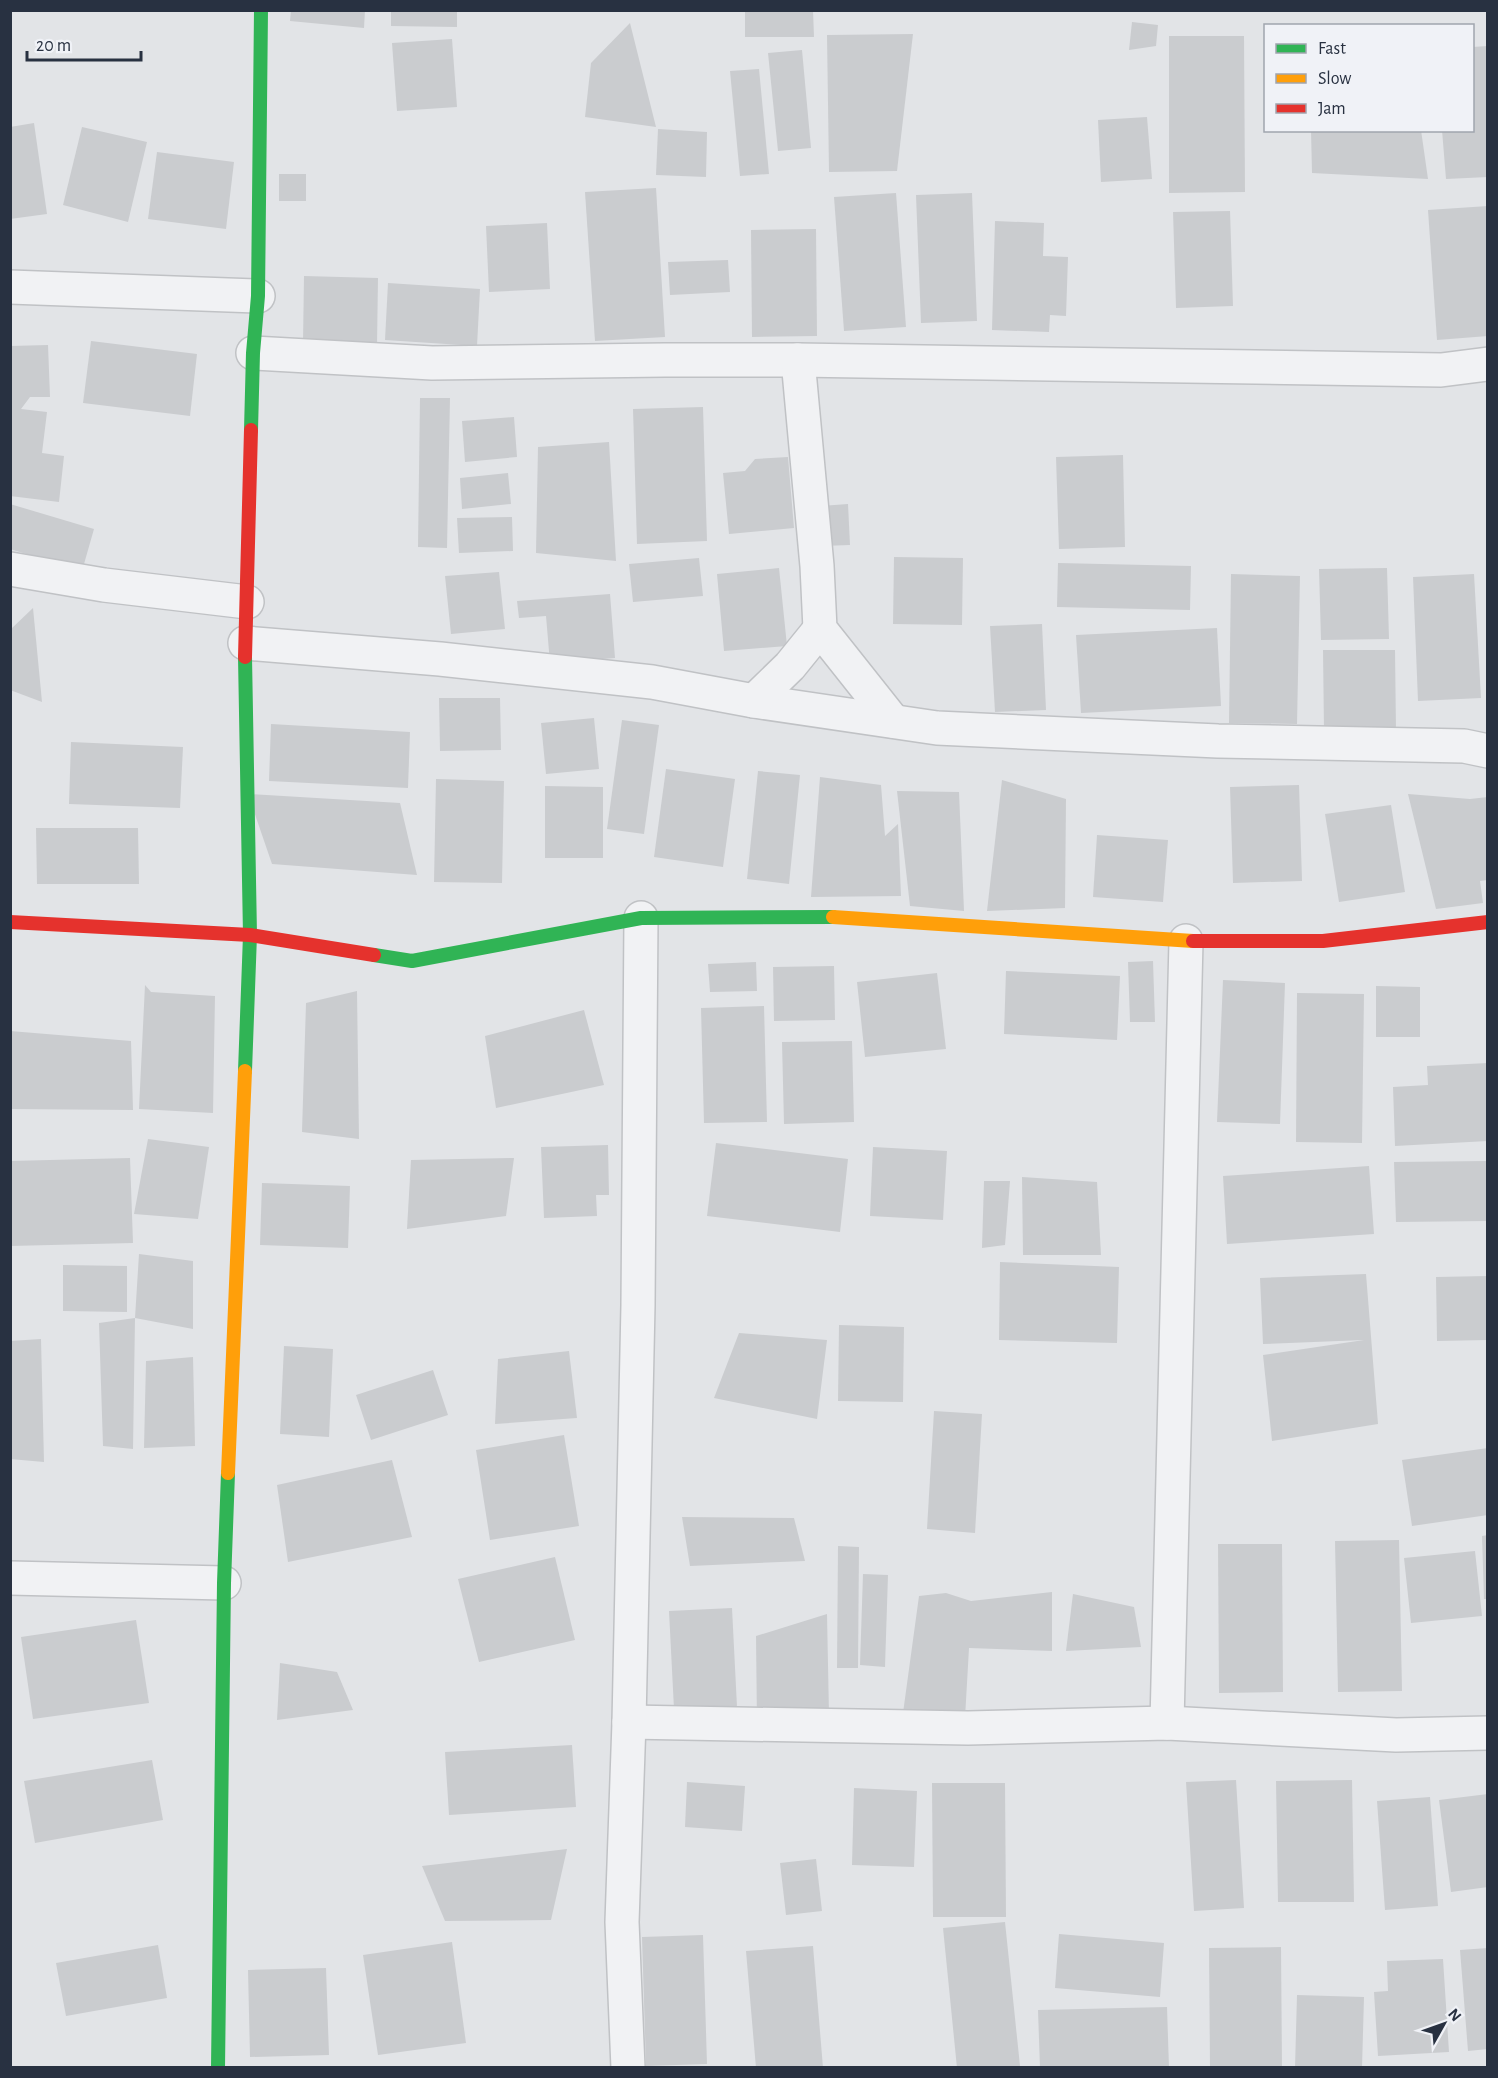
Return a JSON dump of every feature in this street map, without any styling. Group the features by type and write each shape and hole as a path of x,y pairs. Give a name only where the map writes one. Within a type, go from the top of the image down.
{"street":[{"path":"218,2067 224,1583 250,935 245,643 253,353 258,296 261,10"},
{"path":"10,287 258,296"},
{"path":"253,353 432,363 798,360 1441,369 1488,364"},
{"path":"798,360 818,566 820,629 893,721"},
{"path":"10,569 104,585 247,602"},
{"path":"754,701 790,666 820,629"},
{"path":"245,643 440,659 652,682 754,701 948,729 1218,741 1464,746 1488,751"},
{"path":"10,922 250,935 412,961 640,918 816,916 1186,941 1323,941 1488,922"},
{"path":"628,2067 622,1922 629,1722 638,1305 640,918"},
{"path":"1167,1723 1186,941"},
{"path":"10,1578 224,1583"},
{"path":"629,1722 968,1728 1167,1723 1396,1735 1488,1733"}],"building":[{"path":"291,10 365,10 364,28 290,21"},
{"path":"391,10 457,10 457,27 391,26"},
{"path":"745,10 813,10 814,37 745,37"},
{"path":"1132,22 1158,25 1156,46 1129,50"},
{"path":"630,23 656,127 585,117 591,63"},
{"path":"913,34 897,171 829,172 827,35"},
{"path":"1169,36 1244,36 1245,192 1169,193"},
{"path":"452,39 457,107 397,111 392,43"},
{"path":"1488,46 1488,177 1446,179 1442,132 1474,132 1474,47"},
{"path":"802,50 811,148 778,151 768,53"},
{"path":"759,69 769,174 740,176 730,71"},
{"path":"1147,117 1152,179 1101,182 1098,120"},
{"path":"34,123 47,214 10,219 10,127"},
{"path":"82,127 147,142 128,222 63,205"},
{"path":"658,129 707,132 706,177 656,175"},
{"path":"1311,132 1421,132 1428,179 1312,173"},
{"path":"157,152 234,162 226,229 148,219"},
{"path":"279,174 306,174 306,201 279,201"},
{"path":"656,188 665,337 595,341 585,192"},
{"path":"896,193 906,327 844,331 834,197"},
{"path":"972,193 977,321 921,323 916,195"},
{"path":"1488,206 1488,336 1437,340 1428,210"},
{"path":"1230,211 1233,306 1176,308 1173,212"},
{"path":"995,221 1044,223 1043,256 1068,257 1066,316 1050,315 1049,332 992,330"},
{"path":"547,223 550,289 489,292 486,226"},
{"path":"816,229 817,336 752,337 751,230"},
{"path":"728,260 730,292 670,295 668,262"},
{"path":"304,276 378,278 377,345 303,343"},
{"path":"388,283 480,289 477,346 385,340"},
{"path":"91,341 197,354 190,416 83,403"},
{"path":"48,345 50,397 30,397 21,409 47,412 42,453 64,456 59,502 10,496 10,346"},
{"path":"420,398 450,398 447,548 418,547"},
{"path":"703,407 707,541 637,544 633,409"},
{"path":"514,417 517,457 465,462 462,421"},
{"path":"609,442 616,561 536,553 538,447"},
{"path":"1123,455 1125,547 1059,549 1056,457"},
{"path":"788,457 794,528 729,534 723,473 745,471 755,459"},
{"path":"508,473 511,504 462,509 460,478"},
{"path":"10,504 94,529 82,571 10,549"},
{"path":"848,504 850,545 822,546 821,506"},
{"path":"512,517 513,551 459,553 457,518"},
{"path":"894,557 963,558 962,625 893,624"},
{"path":"699,558 703,596 633,602 629,564"},
{"path":"1058,563 1191,566 1190,610 1057,607"},
{"path":"779,568 787,646 724,651 717,574"},
{"path":"1387,568 1389,639 1321,640 1319,569"},
{"path":"499,572 505,629 451,634 445,576"},
{"path":"1231,574 1300,576 1297,724 1229,723"},
{"path":"1474,574 1481,698 1418,701 1413,577"},
{"path":"610,594 615,658 550,663 546,616 519,618 517,601"},
{"path":"33,608 42,702 10,690 10,630"},
{"path":"1042,624 1046,710 995,712 990,626"},
{"path":"1217,628 1221,706 1081,713 1076,635"},
{"path":"1323,650 1395,650 1396,731 1324,731"},
{"path":"439,698 500,698 501,750 440,751"},
{"path":"594,718 599,769 546,774 541,723"},
{"path":"622,720 659,725 644,834 607,829"},
{"path":"271,724 410,732 408,788 269,781"},
{"path":"71,742 183,747 180,808 69,804"},
{"path":"666,769 735,779 723,867 654,857"},
{"path":"758,771 800,775 789,884 747,879"},
{"path":"820,777 881,785 885,836 898,824 901,896 811,897"},
{"path":"436,779 504,781 502,883 434,882"},
{"path":"1002,780 1066,799 1065,908 987,911"},
{"path":"1299,785 1302,881 1233,883 1230,787"},
{"path":"545,786 603,787 603,858 545,858"},
{"path":"897,791 959,792 964,911 910,906"},
{"path":"248,794 400,803 417,875 272,864"},
{"path":"1408,794 1470,799 1488,797 1488,880 1480,881 1483,903 1436,909"},
{"path":"1391,805 1405,892 1339,902 1325,814"},
{"path":"36,828 138,828 139,884 37,884"},
{"path":"1097,835 1168,840 1163,902 1093,897"},
{"path":"1153,961 1155,1022 1130,1022 1128,962"},
{"path":"756,962 757,991 710,992 708,964"},
{"path":"834,966 835,1020 774,1021 773,967"},
{"path":"1006,971 1120,976 1117,1040 1004,1034"},
{"path":"937,973 946,1049 865,1057 857,982"},
{"path":"1223,980 1285,983 1280,1124 1217,1122"},
{"path":"145,985 151,992 215,996 213,1113 139,1109"},
{"path":"1376,986 1420,987 1420,1037 1376,1037"},
{"path":"357,991 359,1139 302,1132 306,1003"},
{"path":"1297,993 1364,994 1362,1143 1296,1142"},
{"path":"764,1006 767,1122 704,1123 701,1008"},
{"path":"584,1010 604,1085 496,1108 485,1036"},
{"path":"10,1031 131,1041 133,1110 10,1109"},
{"path":"852,1041 854,1122 784,1124 782,1042"},
{"path":"1488,1063 1488,1141 1395,1146 1393,1087 1428,1085 1427,1066"},
{"path":"148,1139 209,1147 198,1219 134,1214"},
{"path":"716,1143 848,1159 840,1232 707,1216"},
{"path":"608,1145 609,1195 596,1195 597,1216 544,1218 541,1147"},
{"path":"873,1147 947,1151 943,1220 870,1216"},
{"path":"130,1158 133,1243 10,1246 10,1161"},
{"path":"514,1158 506,1216 407,1229 411,1160"},
{"path":"1488,1161 1488,1221 1396,1222 1394,1162"},
{"path":"1369,1166 1374,1234 1227,1244 1223,1176"},
{"path":"1022,1177 1097,1182 1101,1255 1023,1255"},
{"path":"984,1181 1010,1181 1005,1245 982,1248"},
{"path":"262,1183 350,1186 348,1248 260,1245"},
{"path":"139,1254 193,1261 193,1329 135,1318"},
{"path":"1000,1262 1119,1267 1117,1343 999,1340"},
{"path":"63,1265 127,1266 127,1312 63,1311"},
{"path":"1366,1274 1378,1424 1272,1441 1263,1355 1364,1340 1263,1344 1260,1278"},
{"path":"1488,1276 1488,1340 1437,1341 1436,1277"},
{"path":"135,1318 133,1449 103,1446 99,1323"},
{"path":"839,1325 904,1327 903,1402 838,1401"},
{"path":"739,1333 827,1340 817,1419 714,1398"},
{"path":"41,1339 44,1462 10,1459 10,1341"},
{"path":"284,1346 333,1349 329,1437 280,1434"},
{"path":"569,1351 577,1418 495,1424 498,1359"},
{"path":"193,1357 195,1446 144,1448 146,1361"},
{"path":"433,1370 448,1415 371,1440 356,1395"},
{"path":"934,1411 982,1414 975,1533 927,1529"},
{"path":"564,1435 579,1526 490,1540 476,1450"},
{"path":"1488,1448 1488,1515 1412,1526 1402,1460"},
{"path":"392,1460 412,1537 288,1562 277,1485"},
{"path":"682,1517 794,1518 805,1561 690,1566"},
{"path":"1488,1535 1488,1599 1484,1599 1482,1536"},
{"path":"1399,1540 1402,1691 1338,1692 1335,1541"},
{"path":"1218,1544 1282,1544 1283,1692 1219,1693"},
{"path":"838,1546 859,1547 858,1668 837,1668"},
{"path":"1475,1551 1482,1616 1411,1623 1404,1558"},
{"path":"555,1557 575,1640 479,1662 458,1579"},
{"path":"863,1574 888,1575 885,1667 860,1665"},
{"path":"1052,1592 1052,1651 969,1648 965,1718 903,1713 919,1596 946,1593 971,1601"},
{"path":"1073,1594 1134,1607 1141,1647 1066,1651"},
{"path":"732,1608 737,1707 674,1709 669,1611"},
{"path":"827,1614 829,1715 757,1725 756,1636"},
{"path":"136,1620 149,1703 33,1719 21,1637"},
{"path":"280,1663 337,1672 353,1710 277,1720"},
{"path":"572,1745 576,1807 449,1815 445,1752"},
{"path":"152,1760 163,1820 35,1843 24,1781"},
{"path":"1236,1780 1244,1908 1194,1911 1186,1782"},
{"path":"1352,1780 1354,1902 1278,1902 1276,1781"},
{"path":"687,1782 745,1786 742,1831 685,1827"},
{"path":"932,1783 1005,1783 1006,1917 933,1917"},
{"path":"854,1788 917,1791 914,1867 852,1865"},
{"path":"1488,1794 1488,1887 1451,1892 1439,1800"},
{"path":"1430,1797 1438,1906 1385,1910 1377,1801"},
{"path":"567,1849 551,1920 445,1921 422,1866"},
{"path":"816,1859 822,1911 786,1915 780,1863"},
{"path":"1005,1922 1020,2066 957,2068 943,1928"},
{"path":"1059,1934 1164,1943 1160,1997 1055,1988"},
{"path":"703,1935 707,2064 646,2066 642,1937"},
{"path":"452,1942 466,2043 378,2055 363,1955"},
{"path":"158,1945 167,1998 66,2016 56,1963"},
{"path":"813,1946 823,2068 756,2068 746,1951"},
{"path":"1281,1947 1282,2068 1210,2068 1209,1948"},
{"path":"1488,1948 1488,2049 1468,2051 1460,1950"},
{"path":"1443,1959 1449,2052 1378,2056 1374,1992 1388,1991 1387,1961"},
{"path":"326,1968 329,2055 250,2057 248,1970"},
{"path":"1297,1995 1364,1997 1362,2068 1295,2068"},
{"path":"1167,2007 1169,2068 1040,2068 1038,2010"}],"traffic: fast":[{"path":"251,430 253,353 258,296 261,10"},
{"path":"245,657 250,935 245,1071"},
{"path":"374,955 412,961 641,918 833,917"},
{"path":"218,2068 224,1583 228,1473"}],"traffic: slow":[{"path":"833,917 1193,941"},
{"path":"228,1473 245,1071"}],"traffic: jam":[{"path":"245,657 251,430"},
{"path":"10,922 250,935 374,955"},
{"path":"1193,941 1323,941 1488,922"}]}
